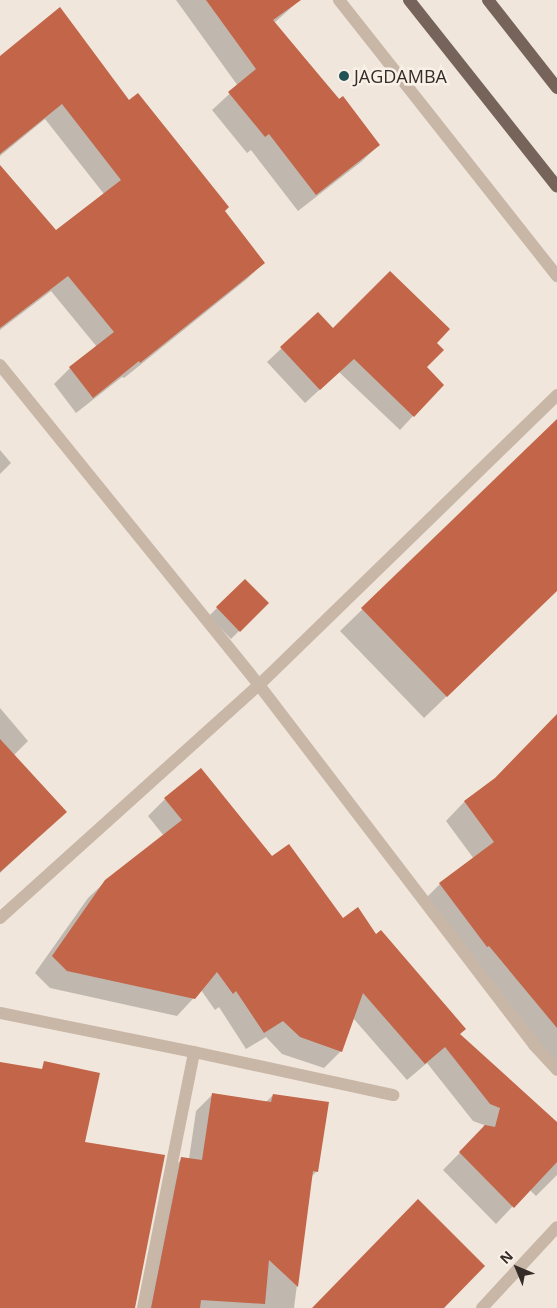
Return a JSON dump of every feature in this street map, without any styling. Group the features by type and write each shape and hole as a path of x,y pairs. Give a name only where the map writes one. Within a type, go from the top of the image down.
{"main road":[{"path":"409,0 557,187"},
{"path":"488,0 557,88"}],"street":[{"path":"339,0 557,276"},
{"path":"0,365 260,685 528,1037 557,1070"},
{"path":"0,918 260,685 557,395"},
{"path":"0,1013 393,1095"},
{"path":"143,1308 194,1052"},
{"path":"482,1308 557,1227"}],"building":[{"path":"206,0 301,0 273,20 339,99 343,96 380,145 316,195 269,134 265,137 228,92 256,69"},
{"path":"60,7 129,100 138,93 229,207 225,211 265,263 93,398 69,367 114,332 68,276 0,328 0,165 56,230 121,180 62,104 0,154 0,56"},
{"path":"390,271 450,329 437,343 444,350 427,367 444,385 414,417 354,359 320,390 280,347 318,312 333,328"},
{"path":"557,419 557,591 447,697 361,608"},
{"path":"245,579 269,603 240,632 216,607"},
{"path":"557,714 557,1028 489,946 487,947 439,883 494,842 464,801 495,778"},
{"path":"0,739 67,812 0,872"},
{"path":"201,768 272,856 289,844 343,918 358,907 376,934 381,930 466,1029 460,1034 557,1122 557,1162 514,1208 459,1152 485,1125 495,1127 500,1108 490,1104 445,1047 425,1064 363,993 342,1052 300,1037 283,1021 264,1033 236,991 233,994 217,972 195,999 67,971 52,956 105,880 182,820 164,798"},
{"path":"44,1061 100,1073 85,1142 165,1155 135,1308 0,1308 0,1062 42,1069"},
{"path":"212,1093 271,1102 273,1094 329,1102 318,1172 313,1171 298,1287 269,1260 265,1304 201,1300 200,1308 151,1308 181,1157 202,1160"},
{"path":"418,1199 485,1266 444,1308 312,1308"}],"place":[{"name":"JAGDAMBA","path":"344,76"}]}
